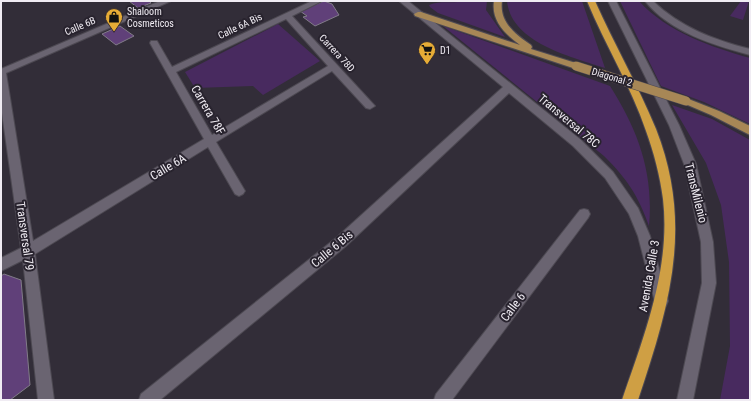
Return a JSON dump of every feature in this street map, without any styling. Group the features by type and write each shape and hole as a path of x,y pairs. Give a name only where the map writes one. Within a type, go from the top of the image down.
{"highway":[{"name":"Avenida Calle 3","path":"591,1 651,131 665,179 670,206 671,230 667,273 654,332 630,400"}],"main road":[{"name":"Diagonal 2","path":"498,1 498,15 509,31 528,47 553,59 686,101 715,113 750,131"},
{"path":"418,14 553,59"}],"street":[{"name":"Calle 6B","path":"1,72 167,1"},
{"name":"Calle 6A Bis","path":"171,71 318,1"},
{"name":"Transversal 78C","path":"403,1 594,158 609,175 624,194 634,212 644,236 661,302"},
{"name":"TransMilenio","path":"612,1 674,125 690,164 707,242 709,283 685,400"},
{"path":"649,1 664,15 692,32 734,48 750,52"},
{"name":"Carrera 78D","path":"287,16 370,106"},
{"name":"Carrera 78F","path":"154,43 239,191"},
{"name":"Calle 6A","path":"1,265 334,66"},
{"name":"Transversal 79","path":"1,72 28,250 46,400"},
{"name":"Calle 6 Bis","path":"147,400 341,242 508,88"},
{"name":"Calle 6","path":"442,400 584,214"}],"shaded area":[{"path":"464,1 487,1 486,10 505,37 438,13 429,5"},
{"path":"507,1 582,1 605,68 561,53 531,38 519,28 511,15"},
{"path":"620,1 639,1 650,12 676,30 720,49 750,58 750,124 704,102 661,86"},
{"path":"741,1 749,1 743,20 730,16"},
{"path":"278,24 320,61 263,95 253,86 195,88 185,72"},
{"path":"443,26 610,86 629,119 642,153 649,188 649,226 641,205 631,188 604,156"},
{"path":"672,105 712,119 750,140 750,400 720,400 730,346 729,262 721,205 706,163"}],"building":[{"path":"129,1 149,1 151,3 138,8"},
{"path":"324,1 332,4 339,15 315,26 303,17 307,16 300,11"},
{"path":"120,26 134,36 116,45 102,34"},
{"path":"4,274 21,280 30,385 10,400 1,400 1,276"}],"place":[{"name":"Shaloom Cosmeticos","path":"114,32"},
{"name":"D1","path":"427,65"}]}
